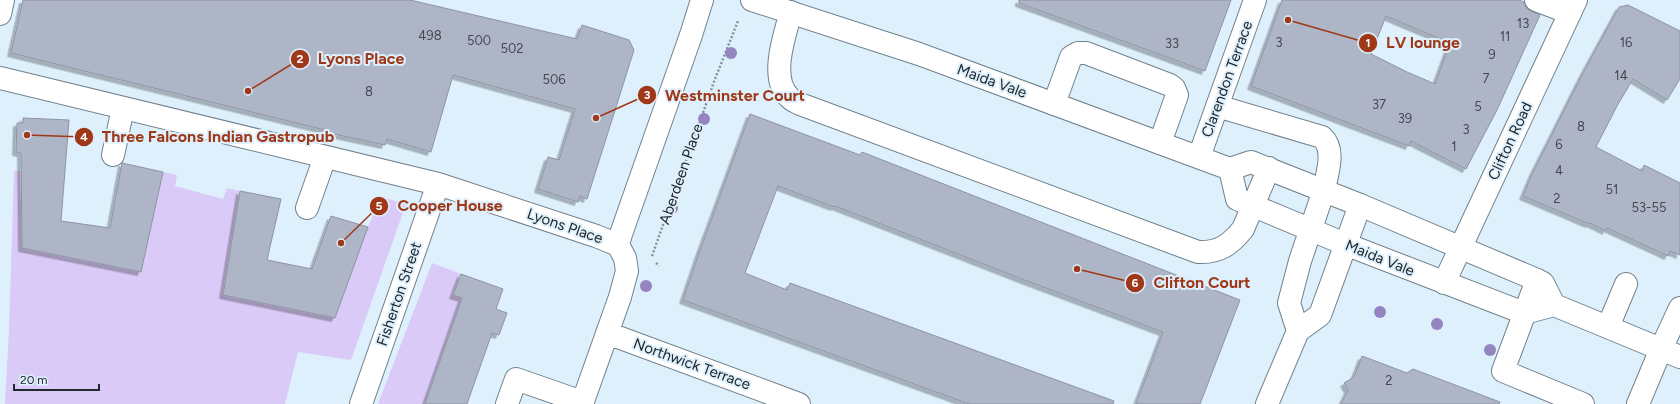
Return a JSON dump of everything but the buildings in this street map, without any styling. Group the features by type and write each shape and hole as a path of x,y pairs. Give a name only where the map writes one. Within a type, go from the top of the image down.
{"main road":[{"path":"0,14 3,0"},
{"path":"507,404 516,380 582,403 620,296 627,271 625,258 618,245 702,0"},
{"name":"Clarendon Terrace","path":"1199,158 1256,0"},
{"path":"1536,0 1573,7"},
{"name":"Maida Vale","path":"747,7 791,12 919,54 1230,169 1237,199 1345,244 1524,313"},
{"name":"Clifton Road","path":"1444,283 1573,7"},
{"path":"791,12 782,47 780,71 781,82 784,91 789,98 800,104 1198,252 1211,253 1224,247 1243,229 1269,168"},
{"path":"1054,104 1071,56 1078,53 1086,53 1170,85 1174,88 1177,95 1160,143"},
{"name":"Lyons Place","path":"0,78 438,184 596,236 618,245"},
{"path":"1217,106 1322,137 1328,142 1330,149 1324,190 1300,261 1289,303 1298,331"},
{"path":"114,155 123,108"},
{"path":"307,208 325,157"},
{"path":"1230,169 1252,162 1460,246 1543,283 1554,305"},
{"name":"Fisherton Street","path":"361,404 438,184"},
{"path":"1267,404 1298,331 1320,315 1360,205"},
{"path":"1537,280 1503,371 1583,404"},
{"path":"1608,327 1626,284"},
{"path":"1524,313 1554,305 1670,353"},
{"path":"1638,404 1670,353 1680,308"},
{"name":"Northwick Terrace","path":"607,333 778,400 800,404"}],"path":[{"name":"Aberdeen Place","path":"650,260 715,79 747,7"},
{"path":"656,263 659,266"}],"shaded area":[{"path":"14,171 20,171 22,248 140,272 163,172 177,175 175,186 223,199 227,188 240,191 223,295 335,318 368,227 381,197 406,204 351,360 298,352 285,404 5,404"},
{"path":"432,263 461,274 453,294 462,298 426,400 432,404 378,404"}],"place":[{"name":"LV lounge","path":"1288,20"},
{"name":"Lyons Place","path":"248,91"},
{"name":"Westminster Court","path":"596,118"},
{"name":"Three Falcons Indian Gastropub","path":"27,135"},
{"name":"Cooper House","path":"341,243"},
{"name":"Clifton Court","path":"1077,269"}]}
